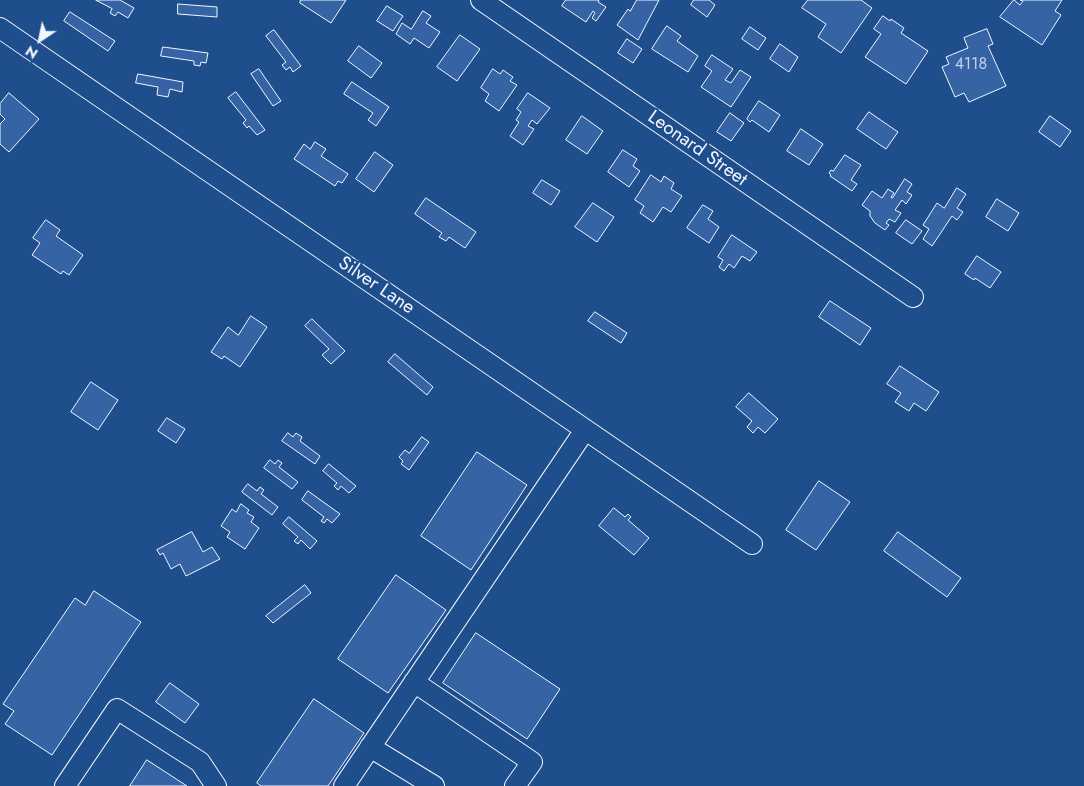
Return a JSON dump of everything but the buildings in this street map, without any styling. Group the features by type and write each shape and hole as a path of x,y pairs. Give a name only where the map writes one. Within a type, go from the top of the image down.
{"street":[{"name":"Leonard Street","path":"481,0 913,297"},
{"name":"Silver Lane","path":"0,28 752,544"},
{"path":"344,786 585,430"},
{"path":"414,682 532,762 515,786"},
{"path":"65,786 116,709 200,762 216,786"},
{"path":"370,747 434,786"}]}
